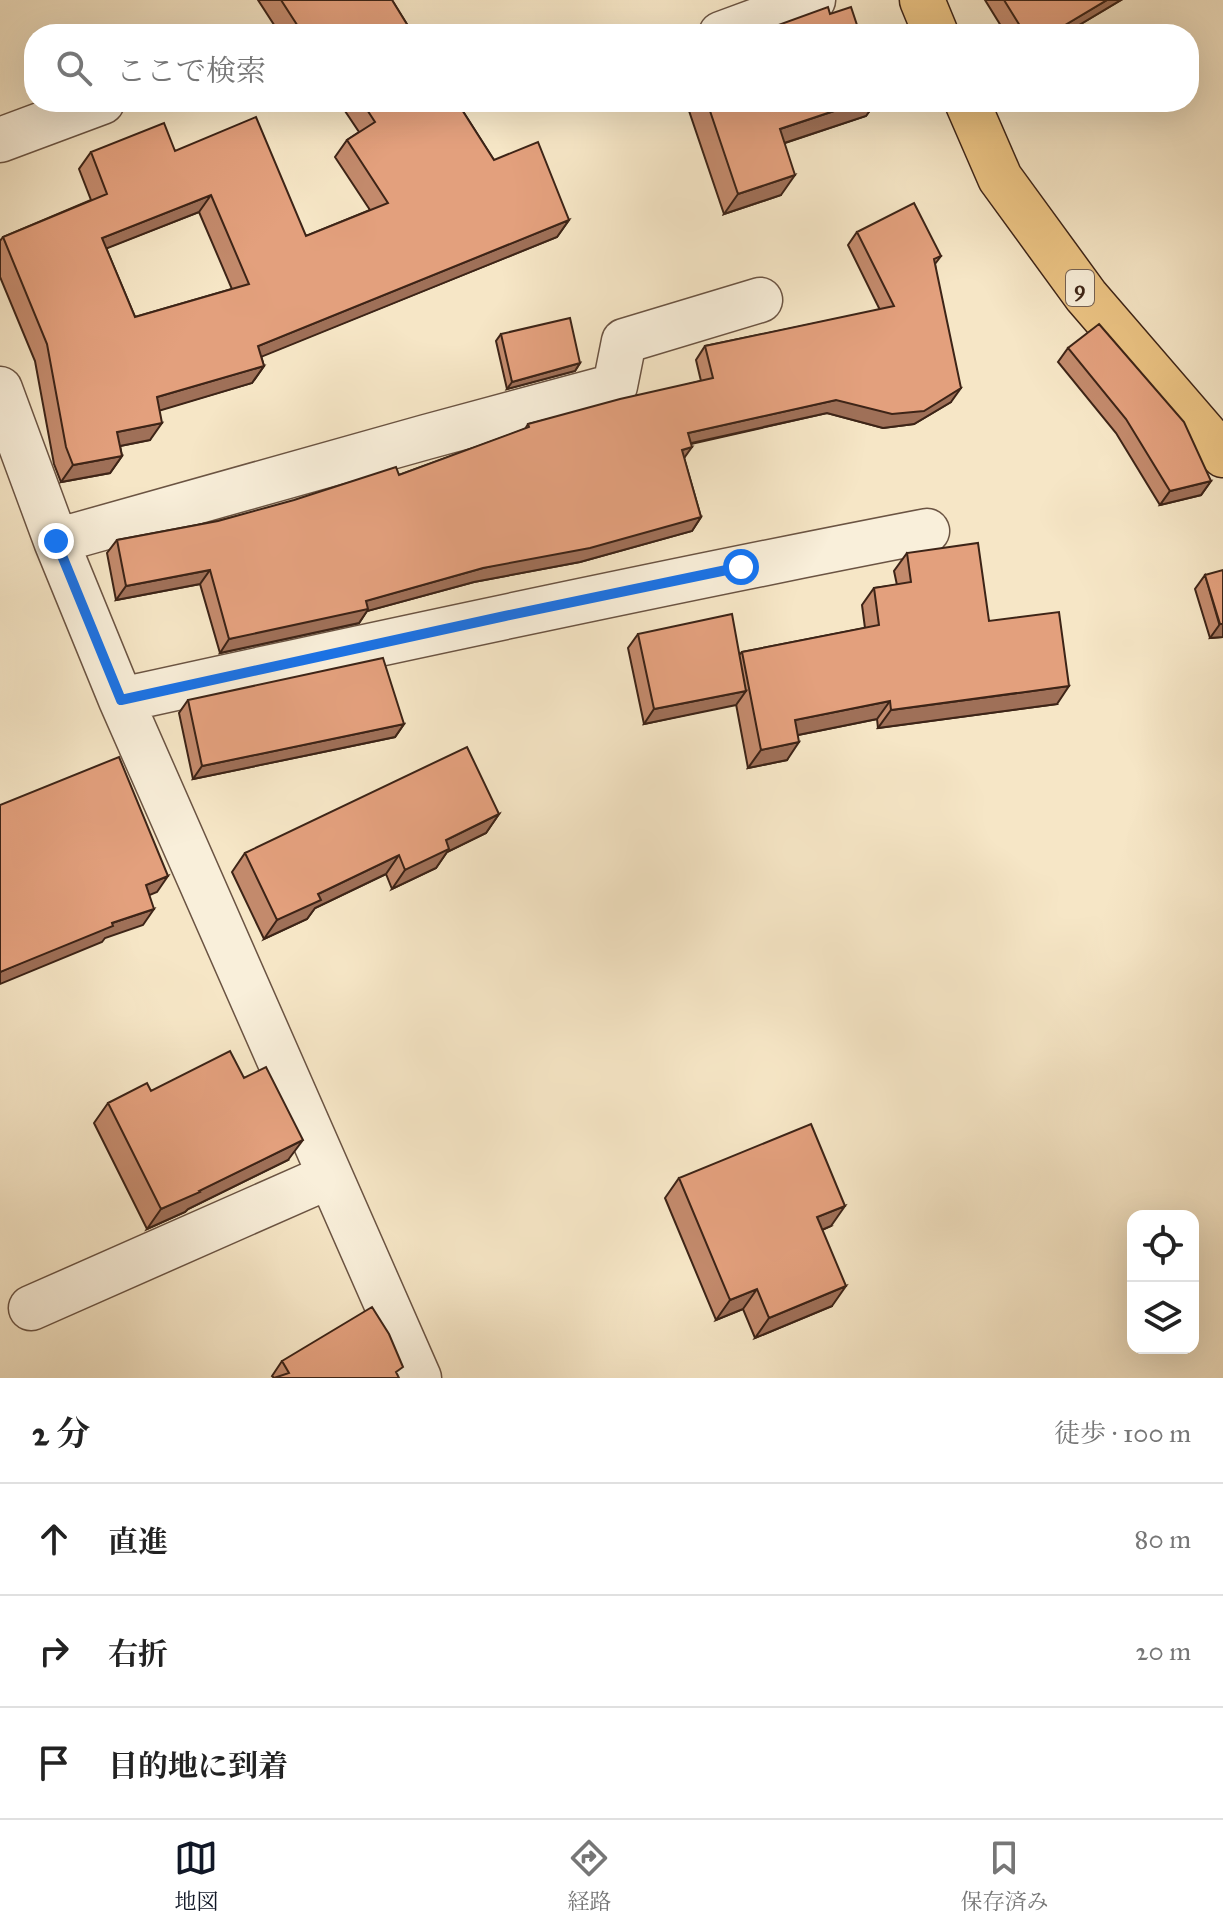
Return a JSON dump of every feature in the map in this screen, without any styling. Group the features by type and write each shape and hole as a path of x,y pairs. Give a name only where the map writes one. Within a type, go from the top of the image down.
{"main road":[{"path":"922,0 932,24"},
{"name":"9","path":"971,112 1000,178 1086,296 1223,455"}],"street":[{"path":"748,24 813,0"},
{"path":"0,140 75,112"},
{"path":"56,541 615,386 624,341 760,300"},
{"path":"0,389 56,541 121,700 419,1378"},
{"path":"121,700 534,610 927,531"},
{"path":"31,1308 330,1176"}],"building":[{"path":"281,0 392,0 407,24 297,24"},
{"path":"1004,0 1107,0 1067,24 1019,24"},
{"path":"828,7 830,14 851,7 857,24 781,24"},
{"path":"368,112 463,112 494,160 538,142 569,220 258,346 264,366 157,397 162,423 117,432 122,456 73,465 66,447 47,344 3,237 107,194 91,152 164,123 175,151 256,117 306,236 388,203 347,140 375,122","holes":["211,195 249,284 135,317 102,238"]},
{"path":"710,112 831,112 780,129 795,175 738,194"},
{"path":"914,203 941,256 934,259 961,388 924,411 892,414 836,400 688,433 692,447 682,450 701,517 590,548 483,568 366,601 368,609 229,639 210,570 126,586 117,540 218,521 396,467 399,475 529,427 528,424 713,378 705,346 894,306 857,232"},
{"path":"570,318 580,363 512,382 501,334"},
{"path":"1099,324 1184,422 1211,481 1170,491 1126,419 1068,348"},
{"path":"978,543 989,621 1059,612 1069,686 891,710 890,701 795,720 799,742 761,750 742,652 879,625 874,588 911,582 907,553"},
{"path":"1223,570 1223,624 1220,624 1205,575"},
{"path":"732,614 746,691 654,709 638,634"},
{"path":"383,658 404,724 202,766 188,700"},
{"path":"467,747 499,814 446,840 449,849 405,870 399,855 318,894 321,900 277,920 245,853"},
{"path":"119,757 168,876 146,885 154,909 112,923 113,926 0,972 0,805"},
{"path":"230,1051 244,1078 266,1067 303,1140 161,1209 108,1103 147,1083 151,1091"},
{"path":"811,1124 845,1206 817,1217 846,1286 769,1318 757,1289 730,1300 679,1178"},
{"path":"372,1307 389,1334 403,1367 396,1372 399,1378 274,1378 289,1373 282,1361"}],"route":[{"path":"56,541 121,700 741,567"}]}
